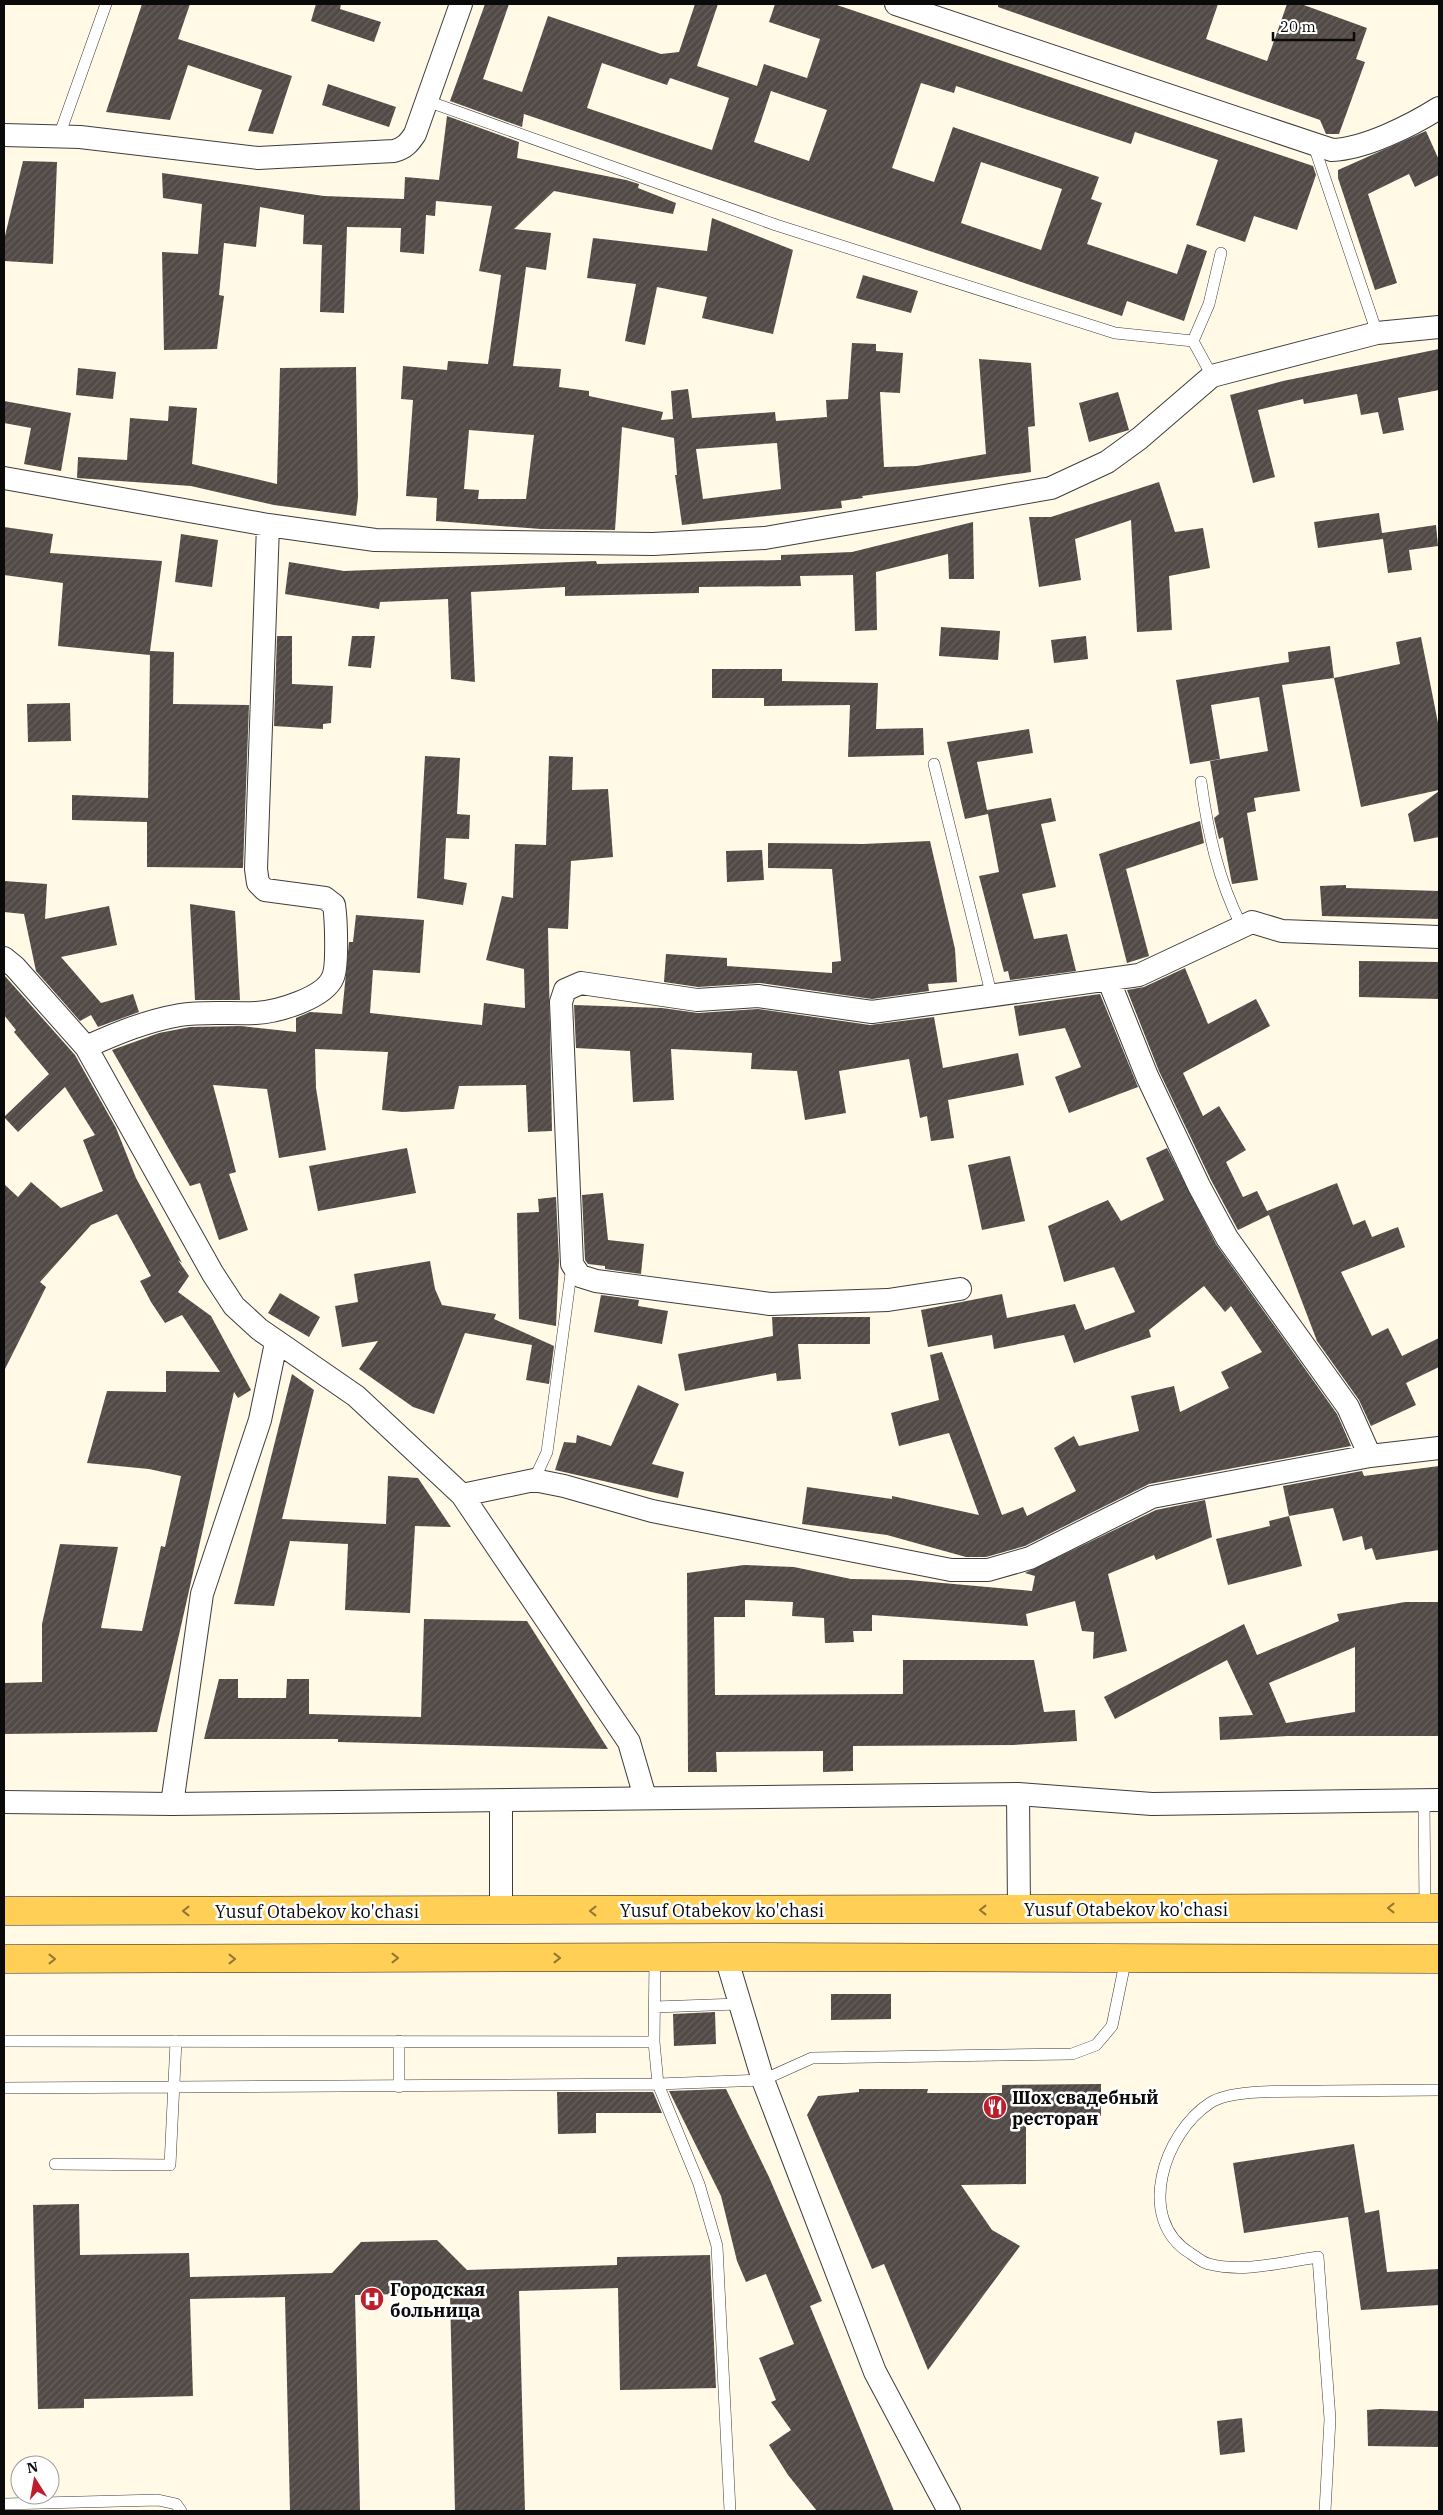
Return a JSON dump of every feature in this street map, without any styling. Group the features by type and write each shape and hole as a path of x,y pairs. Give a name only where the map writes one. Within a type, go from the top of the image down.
{"main road":[{"name":"Yusuf Otabekov ko'chasi","path":"4,1911 1432,1908"},
{"path":"4,1960 655,1957 1439,1959"}],"street":[{"path":"4,135 59,136 258,158 403,149 409,143 428,100 461,4"},
{"path":"896,4 922,8 1332,150 1350,150 1368,144 1439,108"},
{"path":"4,478 268,525 375,540 653,544 765,538 1051,488 1107,462 1140,438 1212,376 1377,333 1439,327"},
{"path":"86,1047 133,1026 181,1015 259,1013 293,1004 319,993 333,977 336,918 334,905 325,898 265,890 258,883 257,859 268,525"},
{"path":"960,1288 888,1300 770,1304 596,1281 580,1276 572,1264 560,1002 564,990 581,983 697,1000 758,996 872,1012 1109,981 1140,975 1241,925 1252,922 1282,931 1439,937"},
{"path":"4,958 15,967 86,1047 213,1274 234,1306 276,1343 356,1396 462,1495 629,1742 645,1797"},
{"path":"1109,981 1147,1076 1199,1186 1227,1238 1348,1407 1370,1456"},
{"path":"172,1804 202,1594 260,1420 276,1343"},
{"path":"462,1495 534,1480 564,1486 652,1512 951,1570 988,1570 1030,1558 1152,1498 1370,1456 1439,1448"},
{"path":"4,1802 172,1804 1018,1794 1152,1804 1432,1800"},
{"path":"1018,1794 1019,1909"},
{"path":"501,1801 501,1911"},
{"path":"726,1957 738,2004 763,2080 875,2372 949,2511"}],"lane":[{"path":"59,136 106,4"},
{"path":"428,100 776,225 1115,333 1193,342"},
{"path":"1312,143 1377,333"},
{"path":"1193,342 1209,304 1220,253"},
{"path":"1193,342 1212,376"},
{"path":"934,764 992,997"},
{"path":"1201,782 1207,826 1226,895 1241,925"},
{"path":"534,1480 547,1452 572,1264"},
{"path":"1432,1800 1432,1908"},
{"path":"655,1957 654,2042 658,2084 699,2184 718,2246 730,2511"},
{"path":"4,2088 658,2084 763,2080 812,2058 1072,2054 1096,2045 1112,2026 1126,1958"},
{"path":"655,2007 738,2004"},
{"path":"4,2041 654,2042"},
{"path":"55,2164 170,2165 176,2041"},
{"path":"399,2041 399,2087"},
{"path":"1325,2511 1330,2419 1318,2257 1240,2268 1208,2264 1176,2244 1161,2215 1160,2183 1169,2152 1190,2122 1210,2102 1246,2092 1439,2090"},
{"path":"4,2504 158,2500 176,2504 180,2511"}],"building":[{"path":"142,4 190,4 178,39 292,76 273,134 248,131 262,90 188,65 170,120 106,112"},
{"path":"316,4 341,4 340,9 381,22 374,42 311,21"},
{"path":"485,4 509,4 483,79 522,92 548,16 661,54 679,52 695,4 718,4 697,66 757,86 764,64 807,78 820,39 769,22 775,4 834,4 1313,166 1316,175 1297,230 1254,216 1245,242 1196,225 1218,160 1135,132 1131,144 956,86 954,93 921,83 892,168 934,182 953,127 1099,177 1091,199 1102,203 1087,244 1177,274 1187,244 1207,251 1184,321 1127,301 1122,316 524,114 522,127 450,101","holes":["602,63 667,85 670,78 729,98 712,150 587,108","771,91 827,110 809,161 754,142","981,162 1062,189 1041,250 961,223"]},
{"path":"998,4 1218,4 1206,39 1267,61 1287,4 1301,4 1367,28 1356,59 1365,62 1339,134 1326,134 1320,120 998,7"},
{"path":"328,84 396,107 389,127 322,105"},
{"path":"447,116 519,142 517,158 626,180 639,184 638,188 676,203 673,214 554,191 514,229 551,233 546,270 526,267 513,366 561,369 559,387 589,391 589,396 663,412 661,420 673,419 671,391 688,389 692,418 775,412 776,421 827,417 826,400 848,399 852,343 876,344 876,351 903,353 900,393 880,392 884,467 917,466 986,454 979,359 1031,363 1035,426 1028,427 1031,472 862,496 863,498 841,501 842,508 682,525 675,475 677,475 674,438 622,427 615,530 541,529 436,521 437,498 406,496 413,400 401,399 403,366 447,370 448,361 488,364 501,275 479,271 492,206 436,201 435,216 426,215 424,254 400,252 401,228 347,227 344,313 320,312 322,245 303,244 304,215 260,207 256,247 224,243 219,295 224,296 217,349 164,350 162,252 198,254 202,204 163,198 162,173 324,196 404,199 405,177 439,180","holes":["469,430 534,435 526,499 478,499 479,490 464,489","777,443 781,489 703,499 696,449"]},
{"path":"1426,131 1439,160 1439,175 1415,187 1409,174 1368,194 1397,283 1375,290 1338,178 1338,170"},
{"path":"23,161 57,162 53,264 4,261 4,240"},
{"path":"712,218 793,250 773,334 702,318 707,297 657,287 645,345 625,341 636,284 587,278 593,238 707,251"},
{"path":"863,275 918,291 911,313 856,298"},
{"path":"1439,349 1439,390 1398,398 1404,430 1383,434 1378,412 1361,415 1357,394 1304,404 1303,399 1258,410 1275,477 1253,483 1230,395 1283,381"},
{"path":"356,367 358,497 356,516 274,505 191,486 77,478 78,457 127,460 130,418 168,421 169,406 197,408 192,464 277,484 280,368"},
{"path":"78,368 116,372 113,399 76,395"},
{"path":"1118,392 1129,430 1089,442 1079,403"},
{"path":"4,401 71,413 61,471 24,464 31,428 4,423"},
{"path":"1159,482 1175,532 1203,528 1210,568 1169,576 1172,630 1137,632 1131,520 1075,539 1081,580 1039,587 1029,517 1051,517"},
{"path":"1379,513 1382,533 1436,525 1438,546 1409,550 1412,570 1388,573 1383,539 1318,548 1314,522"},
{"path":"973,522 974,579 949,579 948,554 876,572 877,630 855,631 853,575 800,576 801,586 699,587 699,593 565,596 565,587 471,592 475,682 451,679 448,599 380,602 379,609 285,594 289,562 344,571 596,561 597,564 781,560 781,555 852,552"},
{"path":"4,527 53,534 50,553 162,561 150,651 174,652 173,704 249,705 243,868 147,867 147,822 72,820 72,795 148,798 150,655 58,646 63,583 4,575"},
{"path":"181,534 218,540 212,587 175,582"},
{"path":"941,627 1000,631 998,660 939,656"},
{"path":"277,636 292,636 292,684 333,686 331,723 323,724 323,729 274,726"},
{"path":"352,636 375,636 371,668 348,666"},
{"path":"1086,636 1088,659 1054,663 1051,640"},
{"path":"1421,637 1439,728 1439,790 1361,807 1334,678 1400,664 1396,642"},
{"path":"1330,646 1334,678 1282,685 1300,791 1254,798 1256,811 1247,813 1258,880 1232,884 1223,837 1219,839 1214,818 1219,814 1210,761 1268,751 1259,697 1211,705 1220,759 1190,764 1176,680 1289,662 1288,652"},
{"path":"712,669 782,669 782,681 878,683 876,729 923,728 924,755 848,757 850,705 764,706 764,698 712,698"},
{"path":"70,703 71,741 28,742 27,704"},
{"path":"1029,729 1033,753 977,762 987,810 1051,798 1056,821 1041,824 1056,887 1022,894 1034,939 1067,934 1076,971 1010,980 1008,971 1004,972 979,876 999,872 988,814 965,819 947,742"},
{"path":"425,756 460,758 457,814 470,815 469,839 446,838 444,879 467,883 463,905 417,898"},
{"path":"549,756 573,757 572,790 608,789 613,857 571,861 568,929 548,928 552,1131 528,1132 526,1085 459,1086 454,1109 403,1112 382,1110 388,1052 315,1049 316,1088 326,1150 279,1158 267,1089 213,1085 236,1172 229,1174 248,1230 219,1240 200,1183 190,1186 112,1050 159,1033 190,1027 241,1026 296,1032 296,1018 310,1012 342,1014 349,942 353,942 356,915 424,920 420,973 373,970 370,1013 482,1025 484,1003 525,1008 524,969 486,960 502,896 513,898 515,844 546,845"},
{"path":"1439,791 1439,837 1414,842 1408,814"},
{"path":"1200,821 1204,843 1126,869 1149,956 1127,963 1099,854"},
{"path":"930,841 955,949 957,982 928,984 929,991 872,999 760,983 698,987 664,982 666,954 727,958 727,966 832,973 832,962 841,961 832,869 768,868 768,843 863,844"},
{"path":"762,850 764,880 727,882 726,851"},
{"path":"4,881 47,884 45,919 109,906 117,945 61,957 101,1003 133,994 139,1012 98,1027 91,1015 80,1021 36,971 24,914 4,912"},
{"path":"1346,885 1346,888 1439,891 1439,919 1322,916 1320,886"},
{"path":"190,904 235,911 240,1000 195,1000"},
{"path":"1359,961 1439,962 1439,999 1359,997"},
{"path":"1185,968 1208,1024 1256,999 1270,1026 1183,1073 1203,1116 1219,1106 1246,1150 1226,1162 1243,1197 1257,1191 1267,1211 1337,1183 1353,1225 1365,1220 1372,1237 1398,1227 1405,1247 1341,1272 1372,1336 1388,1328 1402,1356 1439,1338 1439,1367 1406,1383 1416,1405 1371,1426 1359,1400 1317,1341 1269,1215 1238,1230 1211,1180 1159,1071 1127,990 1144,987"},
{"path":"4,975 75,1055 116,1128 136,1178 182,1263 178,1260 189,1276 178,1292 211,1316 251,1390 238,1398 234,1392 157,1732 4,1734 4,1683 42,1682 42,1624 60,1544 118,1547 101,1628 142,1631 161,1546 165,1547 181,1476 149,1469 87,1463 107,1391 166,1392 166,1371 220,1372 182,1315 165,1323 151,1302 140,1281 151,1276 117,1214 91,1225 40,1282 46,1287 4,1371 4,1184 18,1197 31,1182 61,1208 103,1191 83,1140 95,1135 65,1087 18,1132 4,1117 49,1074 14,1032 16,1030 4,1015"},
{"path":"1100,994 1138,1087 1069,1113 1055,1077 1081,1067 1065,1028 1019,1036 1014,1006"},
{"path":"574,1005 662,1008 698,1013 758,1009 870,1025 934,1017 943,1068 1018,1053 1024,1085 948,1100 954,1138 931,1141 927,1116 920,1118 909,1059 839,1071 846,1113 805,1120 797,1071 751,1069 752,1053 671,1049 674,1100 633,1102 630,1051 576,1048"},
{"path":"407,1148 416,1193 318,1211 309,1166"},
{"path":"1167,1148 1216,1244 1337,1414 1351,1446 1149,1484 1025,1546 986,1557 966,1557 887,1535 802,1524 807,1487 892,1499 892,1496 979,1515 949,1433 899,1446 891,1413 939,1400 930,1355 942,1352 1002,1515 1023,1507 1027,1516 1076,1491 1054,1448 1074,1436 1079,1446 1139,1431 1131,1396 1174,1386 1180,1412 1229,1388 1221,1372 1262,1352 1231,1306 1225,1312 1204,1286 1149,1330 1151,1337 1074,1363 1064,1335 994,1349 992,1335 928,1347 921,1310 1002,1294 1007,1318 1075,1304 1085,1330 1135,1312 1114,1267 1064,1282 1048,1226 1108,1200 1121,1221 1164,1200 1146,1158"},
{"path":"1010,1156 1025,1221 982,1230 968,1165"},
{"path":"603,1193 608,1240 644,1244 641,1274 605,1269 605,1266 588,1264 585,1260 582,1195"},
{"path":"556,1197 559,1261 556,1326 519,1319 517,1213 539,1212 538,1199"},
{"path":"430,1261 435,1289 442,1305 496,1314 494,1319 554,1346 549,1384 526,1380 532,1345 465,1333 434,1414 413,1407 359,1369 378,1341 342,1347 335,1306 358,1302 354,1274"},
{"path":"280,1293 320,1317 309,1337 268,1313"},
{"path":"601,1295 639,1300 638,1306 668,1311 662,1344 594,1332"},
{"path":"772,1317 870,1317 870,1344 798,1344 801,1379 777,1381 776,1373 685,1391 678,1354 773,1336"},
{"path":"292,1374 314,1390 282,1519 386,1524 388,1476 418,1478 451,1527 415,1526 410,1613 345,1610 348,1544 290,1541 274,1606 234,1604"},
{"path":"638,1385 679,1404 652,1464 684,1472 678,1498 555,1470 564,1442 576,1443 577,1435 611,1446"},
{"path":"1439,1466 1439,1550 1376,1560 1372,1548 1365,1550 1362,1536 1343,1541 1333,1508 1289,1516 1283,1486 1362,1471 1364,1476"},
{"path":"1205,1500 1212,1537 1156,1560 1154,1555 1108,1574 1127,1651 1093,1659 1094,1632 1082,1631 1075,1601 1026,1614 1028,1626 872,1615 872,1631 853,1631 854,1642 825,1643 824,1618 792,1616 793,1602 745,1600 745,1617 714,1617 715,1695 903,1694 903,1660 1034,1660 1044,1712 1075,1710 1077,1741 1013,1745 853,1746 853,1771 823,1772 823,1751 716,1752 717,1772 688,1772 687,1573 744,1565 794,1567 851,1579 909,1580 1032,1591 1035,1576 1025,1573 1156,1510"},
{"path":"1289,1516 1302,1566 1228,1585 1216,1539 1270,1526 1269,1521"},
{"path":"1405,1602 1439,1602 1439,1736 1287,1736 1220,1740 1219,1717 1253,1715 1227,1660 1115,1719 1104,1697 1244,1624 1257,1655 1339,1621 1337,1614","holes":["1355,1647 1355,1712 1286,1723 1269,1683"]},
{"path":"424,1619 527,1621 608,1749 338,1742 338,1739 204,1739 219,1679 238,1679 238,1698 286,1698 287,1679 309,1679 309,1714 421,1717"},
{"path":"831,1994 891,1994 891,2019 831,2020"},
{"path":"715,2012 716,2044 674,2046 673,2014"},
{"path":"1101,2084 1101,2116 1026,2117 1026,2184 961,2185 992,2230 1020,2246 928,2370 884,2264 872,2269 807,2115 818,2096 859,2092 859,2089 928,2089 927,2093 1002,2093 1002,2085"},
{"path":"726,2089 769,2177 822,2301 810,2306 894,2511 817,2511 788,2475 769,2445 791,2430 771,2402 776,2400 759,2358 794,2344 766,2274 746,2282 737,2261 721,2196 669,2091"},
{"path":"557,2092 653,2092 662,2113 596,2113 596,2133 558,2134"},
{"path":"1354,2144 1365,2213 1379,2210 1387,2272 1439,2269 1439,2305 1361,2310 1348,2217 1244,2233 1233,2163"},
{"path":"79,2204 80,2255 189,2253 190,2277 332,2273 361,2242 437,2240 467,2270 617,2265 617,2257 710,2255 716,2388 620,2390 618,2288 519,2291 525,2511 455,2511 450,2293 355,2295 360,2511 290,2511 285,2297 190,2299 193,2396 84,2399 84,2408 38,2409 33,2205"},
{"path":"1367,2410 1439,2411 1439,2447 1368,2446"},
{"path":"1242,2418 1245,2452 1220,2455 1217,2421"}],"place":[{"name":"Шох свадебный ресторан","path":"995,2107"},
{"name":"Городская больница","path":"372,2299"}]}
